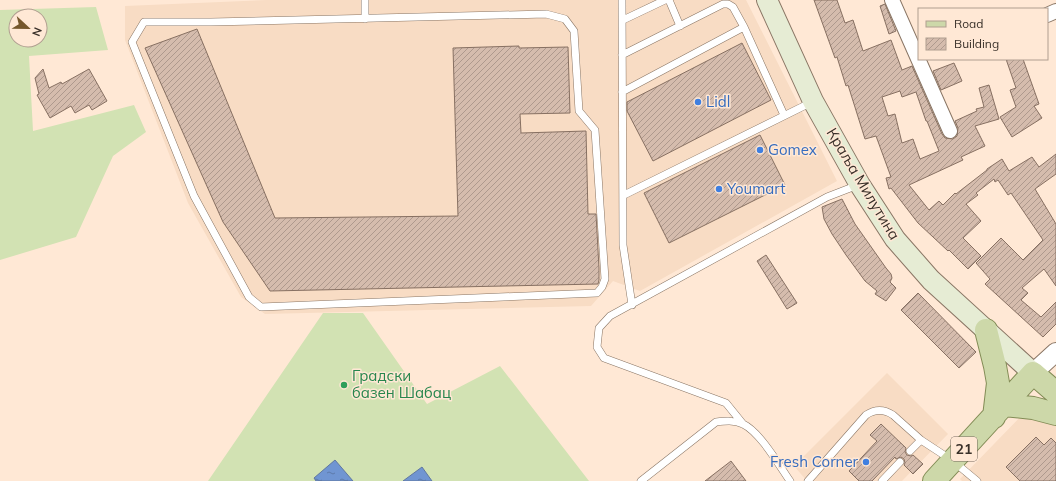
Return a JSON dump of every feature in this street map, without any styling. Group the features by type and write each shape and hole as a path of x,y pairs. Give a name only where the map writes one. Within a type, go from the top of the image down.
{"main road":[{"name":"Краља Милутина","path":"767,0 813,101 882,220 913,261 931,280 1034,373"},
{"path":"986,330 998,383 999,411 1033,408 1056,414"},
{"path":"1034,373 1056,393"},
{"name":"21","path":"934,481 1034,373"}],"street":[{"path":"892,0 918,59"},
{"path":"919,60 950,131"},
{"path":"1034,373 1056,352"}],"lane":[{"path":"365,0 365,19"},
{"path":"622,0 624,246 632,305"},
{"path":"623,20 665,0 669,0 680,26"},
{"path":"622,55 723,4 728,4 733,7 744,27 784,115"},
{"path":"546,14 565,19 574,31 579,111 595,130 605,279 602,287 597,293 261,307 249,297 194,196 132,42 144,22 365,19 546,14"},
{"path":"622,92 744,27"},
{"path":"624,195 813,101"},
{"path":"790,481 758,436 744,424 726,403 604,358 597,347 598,328 610,316 827,197 860,184"},
{"path":"808,481 866,415 877,410 893,415 920,440 953,461 977,481"},
{"path":"641,481 716,422 729,420 744,424"},
{"path":"910,451 920,440"},
{"path":"882,481 900,462"}],"shaded area":[{"path":"267,0 746,0 837,181 640,291 613,281 591,306 265,314 241,297 188,203 125,40 125,6"},
{"path":"887,373 948,434 902,481 807,481 794,466"},
{"path":"1025,412 1056,422 1056,481 962,481 960,479"}],"green space":[{"path":"96,7 108,50 29,56 33,131 134,105 146,132 113,156 76,237 0,260 0,10 8,10 8,48 48,48 48,8"},
{"name":"Градски базен Шабац","path":"323,313 363,313 427,404 500,366 589,481 208,481"}],"water":[{"path":"335,460 353,481 316,481 314,478"},
{"path":"422,467 432,481 403,481"}],"building":[{"path":"814,0 837,0 845,23 853,20 863,51 891,40 902,70 912,66 945,138 953,139 957,136 958,128 955,121 977,111 976,109 984,107 979,88 989,85 999,119 975,126 985,146 961,157 963,160 909,185 929,210 939,201 943,205 955,193 956,194 1002,159 1009,171 1032,157 1039,167 1056,154 1056,174 1035,189 1056,224 1056,286 1044,269 1022,288 1028,293 1021,300 1041,317 1056,302 1056,324 1043,337 985,284 990,279 976,263 1001,238 1023,260 1043,240 1011,193 1008,195 998,180 995,182 994,179 976,193 978,195 966,204 981,221 963,238 981,256 968,269 918,223 891,188 889,189 886,178 891,177 876,136 865,139 848,85 846,86 837,57 835,58","holes":["900,91 902,97 916,92 926,121 939,151 920,159 913,139 902,143 895,114 888,116 882,97"]},
{"path":"885,4 896,31 889,34 880,6"},
{"path":"197,29 275,218 458,216 453,48 519,46 519,48 568,47 570,113 520,114 521,133 586,131 588,214 596,214 599,268 598,284 270,291 223,222 145,48"},
{"name":"Lidl","path":"742,43 771,100 653,161 627,111 627,102"},
{"path":"1006,60 1023,60 1039,104 1034,106 1042,118 1012,137 1000,117 1016,107 1010,90 1016,88"},
{"path":"954,63 962,81 941,90 933,71"},
{"path":"43,69 49,88 61,82 62,84 89,69 107,101 92,110 89,105 75,113 71,106 50,118 37,95 39,94 35,78"},
{"path":"760,135 785,185 669,243 644,193"},
{"path":"842,199 855,224 891,274 892,278 890,282 896,288 886,301 875,294 877,291 865,281 832,234 824,219 822,207"},
{"path":"766,255 797,303 787,309 757,261"},
{"path":"918,293 976,352 959,368 901,310"},
{"path":"881,424 906,448 905,452 907,455 913,455 923,464 913,474 904,465 904,459 901,457 896,459 895,457 872,481 859,481 849,471 877,441 870,435"},
{"path":"1036,437 1044,445 1051,438 1056,443 1056,481 1020,481 1006,467"},
{"path":"731,461 746,481 705,481"}],"place":[{"name":"Lidl","path":"698,102"},
{"name":"Gomex","path":"760,150"},
{"name":"Youmart","path":"719,189"},
{"name":"Градски базен Шабац","path":"344,385"},
{"name":"Fresh Corner","path":"866,462"}]}
